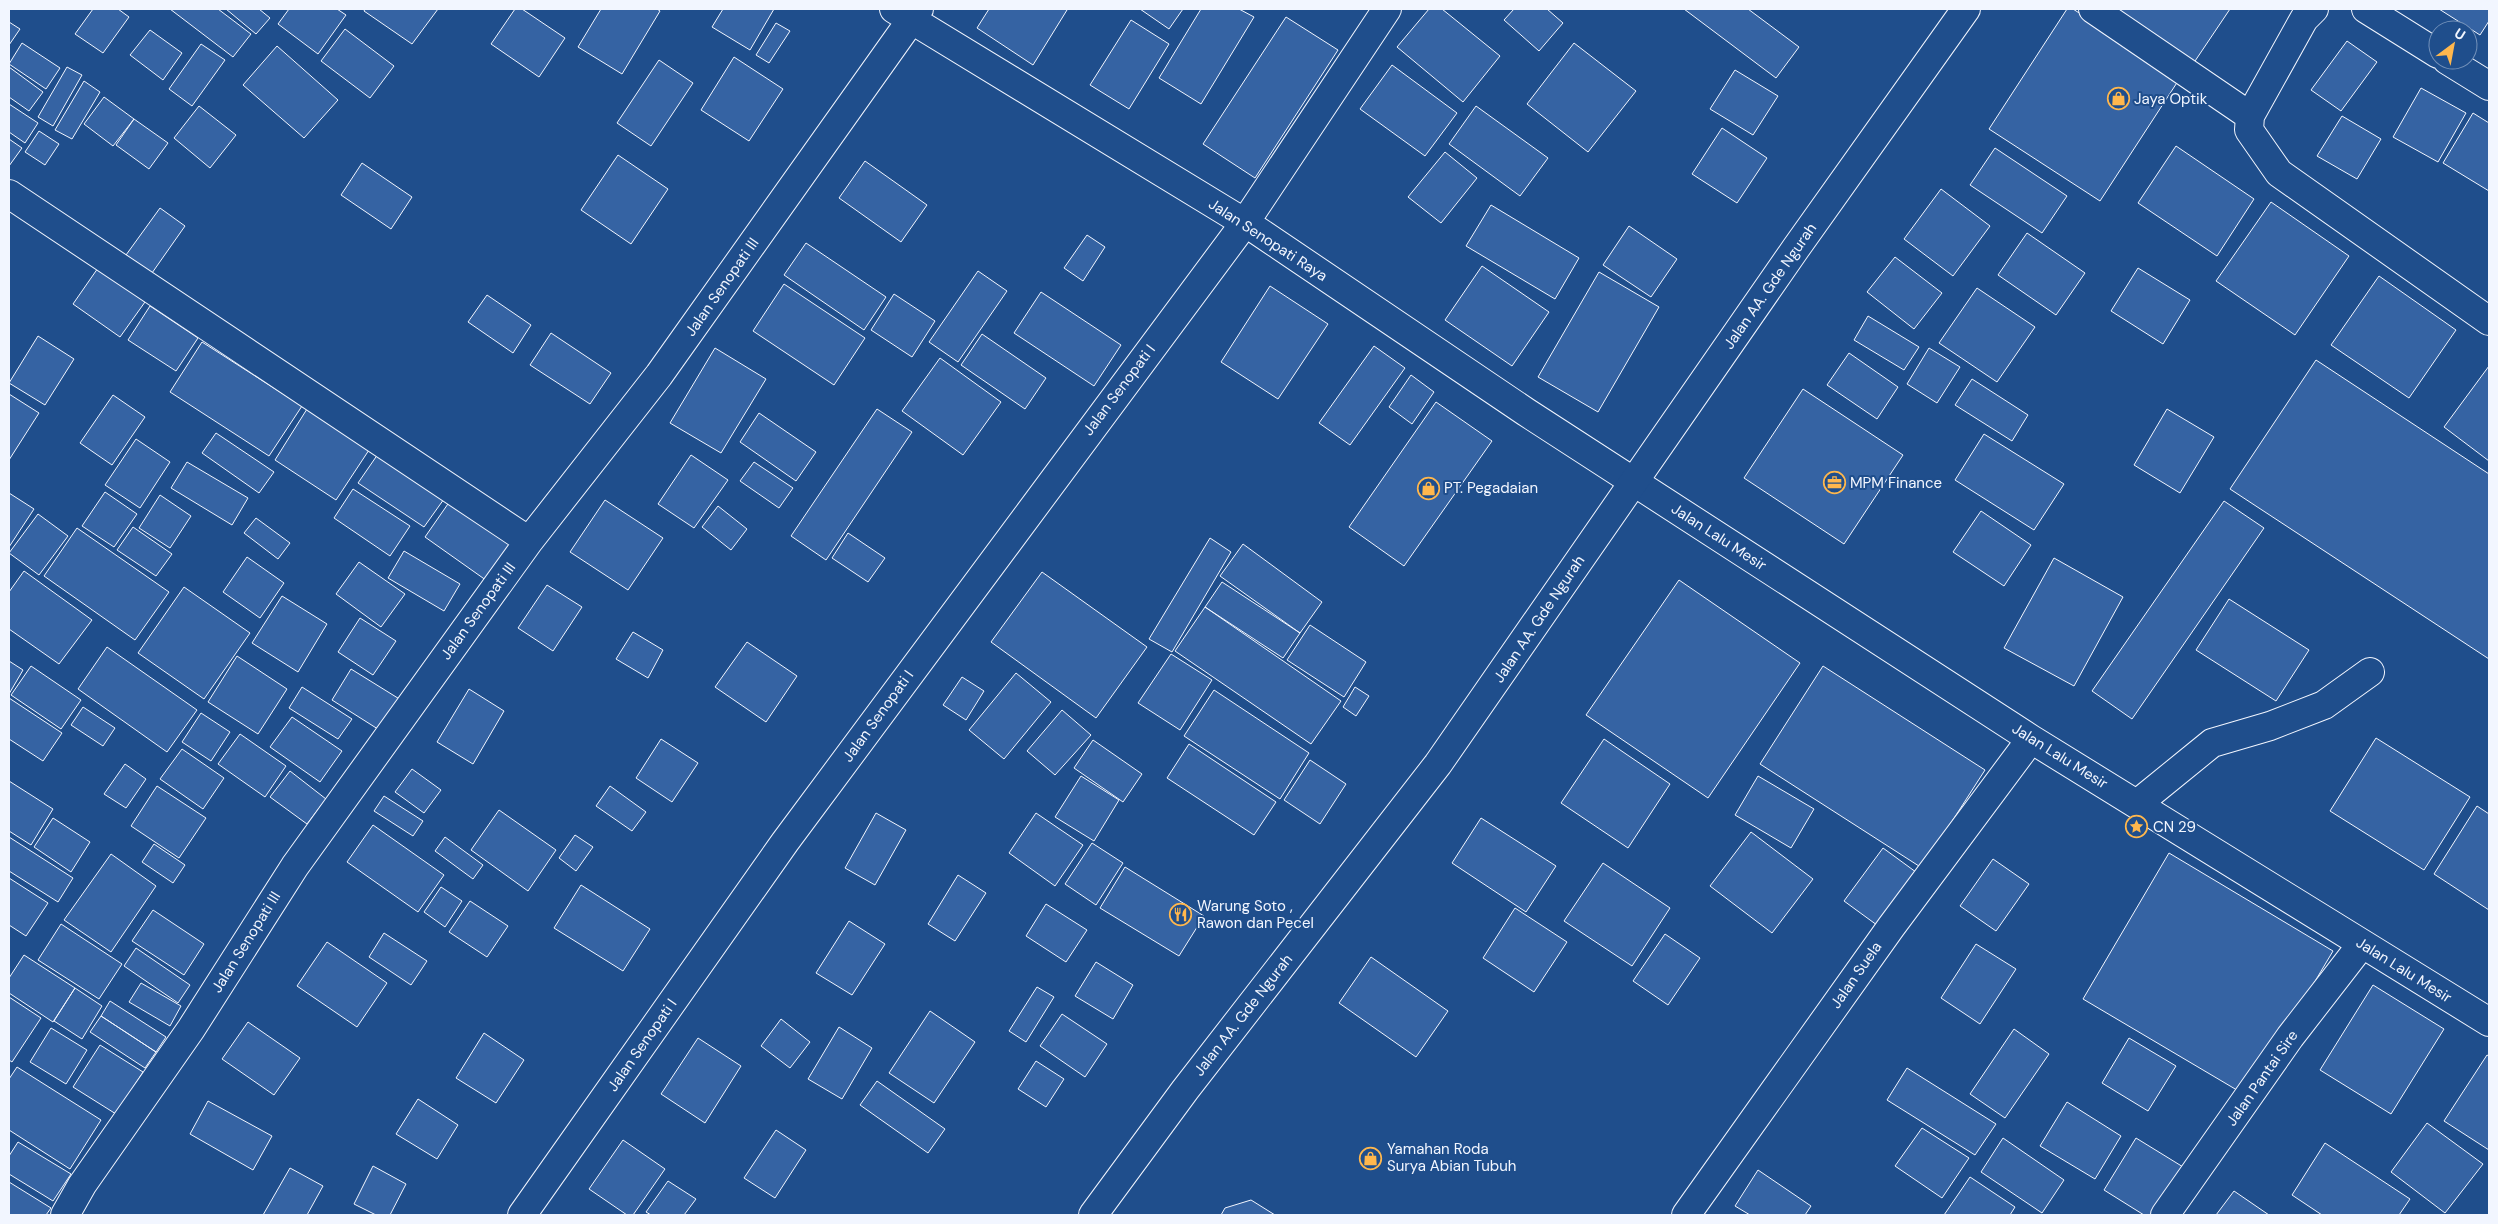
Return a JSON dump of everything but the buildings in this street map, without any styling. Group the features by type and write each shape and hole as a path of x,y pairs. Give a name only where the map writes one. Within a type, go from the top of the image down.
{"street":[{"name":"Jalan Senopati I","path":"522,1215 785,842 1244,224 1387,9"},
{"name":"Jalan AA. Gde Ngurah","path":"1093,1215 1185,1090 1438,764 1796,248 1966,9"},
{"path":"2093,9 2250,116"},
{"path":"2314,9 2304,19 2250,116 2249,130 2279,173 2489,321"},
{"path":"2366,9 2428,48"},
{"name":"Jalan Senopati Raya","path":"908,12 1244,224 1256,229 1526,412 1635,482"},
{"name":"Jalan Senopati III","path":"65,1215 82,1185 192,1029 295,866 529,541 659,375 908,12"},
{"path":"2463,70 2489,86"},
{"path":"9,194 529,541"},
{"name":"Jalan Lalu Mesir","path":"1635,482 2031,739 2489,1022"},
{"path":"2137,804 2212,743 2270,726 2324,705 2370,672"},
{"name":"Jalan Suela","path":"1686,1215 1891,927 2031,739"},
{"name":"Jalan Pantai Sire","path":"2165,1215 2290,1037 2362,944"}],"place":[{"name":"Jaya Optik","path":"2118,99"},
{"name":"MPM Finance","path":"1834,483"},
{"name":"PT. Pegadaian","path":"1428,488"},
{"name":"CN 29","path":"2137,827"},
{"name":"Warung Soto , Rawon dan Pecel","path":"1181,915"},
{"name":"Yamahan Roda Surya Abian Tubuh","path":"1371,1158"}]}
